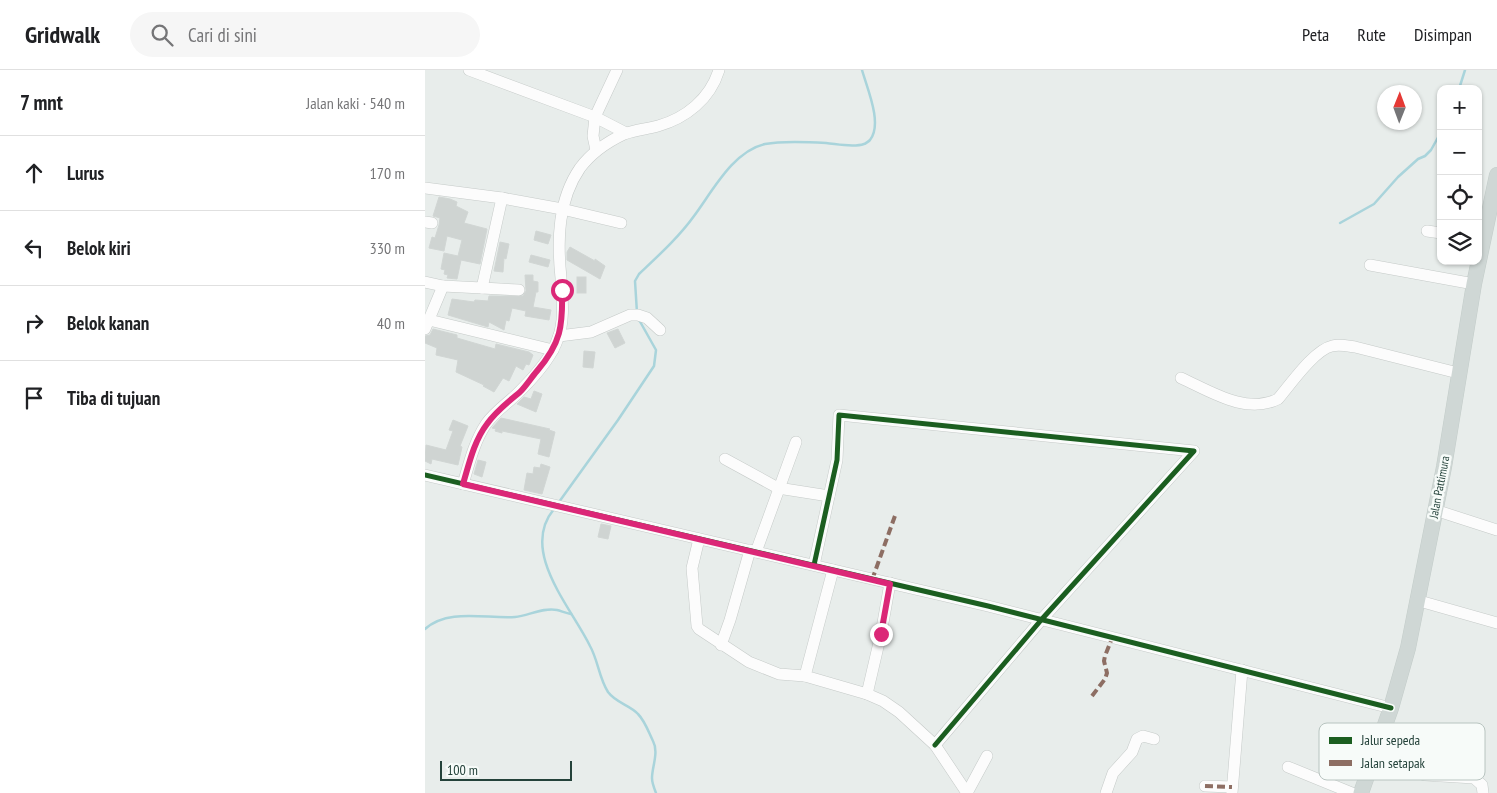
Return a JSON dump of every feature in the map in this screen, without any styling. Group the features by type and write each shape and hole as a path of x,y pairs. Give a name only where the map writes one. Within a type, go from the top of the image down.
{"main road":[{"name":"Jalan Pattimura","path":"1482,238 1492,224 1497,175"},
{"name":"Jalan Pattimura","path":"1386,723 1408,648 1416,600 1444,467 1458,373 1478,265"},
{"name":"Jalan Pattimura","path":"1361,793 1366,780"}],"street":[{"path":"469,70 595,117 626,133"},
{"path":"596,150 593,136 595,117 617,70"},
{"path":"463,484 478,438 486,425 497,412 521,391 553,350 559,336 562,304 560,251 562,208 571,183 596,150 626,133 659,126 693,110 710,90 719,70"},
{"path":"425,188 562,208 621,223"},
{"path":"482,288 502,198"},
{"path":"1427,231 1437,232"},
{"path":"1370,265 1475,284"},
{"path":"425,282 443,286 519,290"},
{"path":"443,286 427,325 553,350"},
{"path":"559,336 591,332 630,315 647,318 660,330"},
{"path":"1181,378 1237,402 1259,405 1269,403 1278,399 1321,351 1331,346 1340,345 1355,347 1458,373"},
{"path":"813,565 837,460 839,415 1194,452 1041,619 935,745"},
{"path":"721,645 753,551 796,442"},
{"path":"725,459 778,488 829,496"},
{"path":"425,475 1041,619 1391,708"},
{"path":"1435,510 1497,530"},
{"path":"699,539 692,568 697,626 703,634 749,662 770,671 805,676 867,694 883,701 899,712 935,745 967,793 987,756"},
{"path":"805,676 833,570"},
{"path":"867,694 890,584"},
{"path":"1416,600 1497,623"},
{"path":"1205,786 1232,790 1242,670"},
{"path":"1106,793 1113,772 1129,756 1137,739 1143,736 1154,739"},
{"path":"1288,767 1319,780"},
{"path":"1320,780 1352,793"},
{"path":"1477,780 1482,785 1483,793"}],"building":[{"path":"439,197 457,202 456,206 468,212 464,223 487,229 480,264 461,260 457,279 447,278 448,275 444,274 445,270 441,269 444,253 458,256 462,240 447,236 444,251 429,248 432,237 435,238 439,225 440,218 433,216"},
{"path":"536,231 551,235 548,244 534,240"},
{"path":"500,242 509,244 506,259 504,258 503,272 494,271"},
{"path":"570,247 605,266 600,279 567,260 567,252"},
{"path":"531,255 550,260 548,267 529,262"},
{"path":"525,275 533,275 533,281 538,282 538,292 536,292 533,307 551,310 549,320 525,316 526,311 512,308 509,321 506,320 504,330 489,322 488,327 448,315 452,299 474,302 475,300 488,301 489,296 523,296 526,291"},
{"path":"577,277 586,277 586,293 577,293"},
{"path":"433,329 457,335 457,338 495,349 496,344 529,352 533,355 529,365 526,364 523,370 516,366 509,381 503,378 494,392 484,385 456,372 458,360 436,355 437,348 425,343 425,336 430,335"},
{"path":"618,329 625,343 615,348 607,333"},
{"path":"584,351 595,352 593,368 583,367"},
{"path":"534,391 542,394 536,412 517,404 524,397 531,399"},
{"path":"501,418 550,429 555,432 549,457 538,454 541,439 495,431 496,429 492,428"},
{"path":"453,420 468,426 460,446 462,447 458,465 432,459 431,464 425,461 426,445 446,450 453,431 449,430"},
{"path":"478,460 486,462 482,477 474,474"},
{"path":"541,464 550,467 542,494 524,490 527,473 533,474 534,467 540,468"},
{"path":"601,524 611,526 608,539 598,537"}],"waterway":[{"path":"637,313 635,281 639,274 682,231 724,174 743,155 753,148 772,143 812,142 855,146 865,144 870,140 874,133 875,116 862,70"},
{"path":"1460,85 1465,70"},
{"path":"1340,223 1374,204 1398,177 1431,150 1437,139"},
{"path":"559,502 654,366 656,350 638,318"},
{"path":"554,509 545,525 542,543 545,561 561,597 593,651 608,692 615,699 635,711 647,727 655,745 652,778 656,793"},
{"path":"425,629 434,623 456,617 515,617 552,609 571,614"}],"marked path":[{"path":"872,580 896,513"},
{"path":"1092,696 1105,679 1107,673 1104,661 1112,638"},
{"path":"1205,786 1232,787"}],"cycle path":[{"path":"814,565 837,460 839,415 1194,451 1042,619 935,745"},
{"path":"425,475 988,606 1391,708"}],"route":[{"path":"562,290 562,318 559,336 553,350 521,391 497,412 486,425 478,438 463,484 890,584 881,634"}]}
